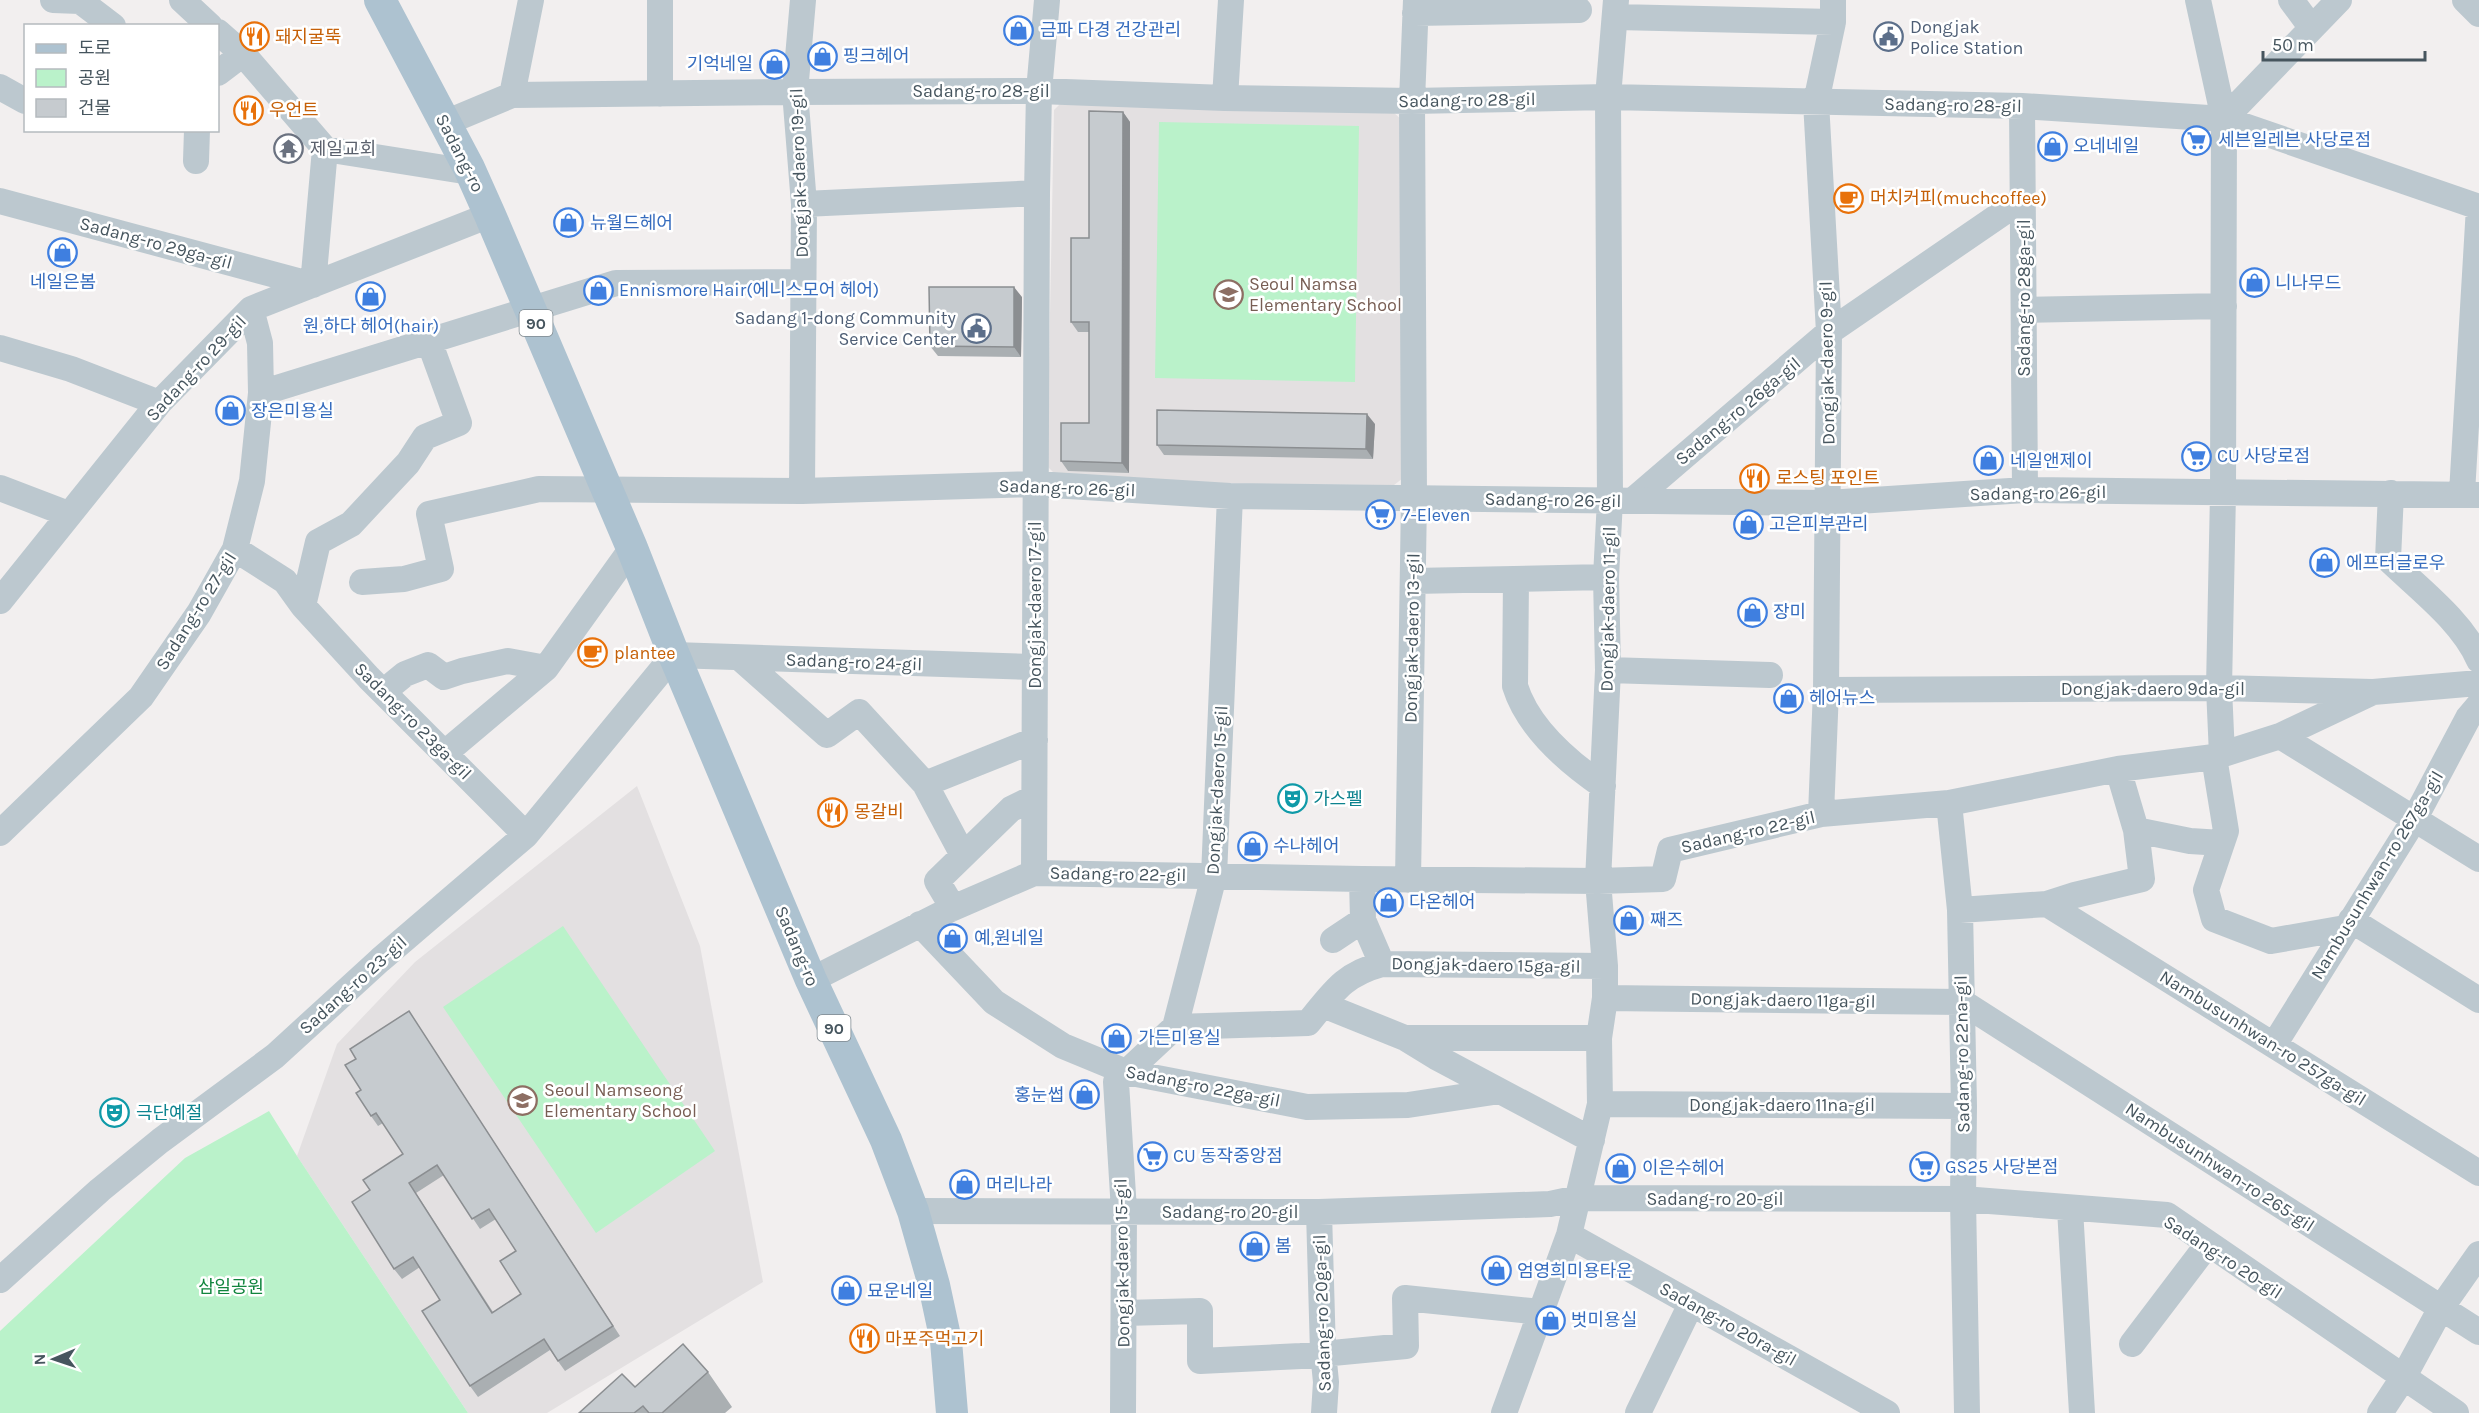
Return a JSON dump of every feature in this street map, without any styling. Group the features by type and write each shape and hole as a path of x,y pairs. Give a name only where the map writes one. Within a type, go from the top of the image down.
{"main road":[{"name":"Sadang-ro","path":"380,0 471,172 632,548 674,655 811,980 886,1140 912,1210 934,1285 946,1341 952,1413"}],"street":[{"path":"52,0 80,2 110,24"},
{"path":"182,0 208,24"},
{"path":"512,95 531,0"},
{"path":"660,0 660,94"},
{"name":"Dongjak-daero 19-gil","path":"802,491 804,204 795,92 803,0"},
{"name":"Dongjak-daero 17-gil","path":"1034,873 1037,193 1040,91 1047,0"},
{"path":"1225,98 1231,0"},
{"path":"2198,0 2224,119 2223,493 2218,756 2226,831 2206,890 2214,919 2271,941 2348,924 2479,1000"},
{"path":"2291,0 2312,27"},
{"path":"2224,119 2339,0"},
{"path":"2465,0 2479,14"},
{"path":"1416,7 1579,10"},
{"name":"Dongjak-daero 13-gil","path":"1408,880 1414,498 1412,101 1416,7"},
{"name":"Dongjak-daero 9-gil","path":"1616,8 1833,11 1816,102 1829,333 1826,690 1821,814"},
{"name":"Dongjak-daero 11-gil","path":"1504,1413 1569,1235 1600,1104 1599,1038 1605,998 1605,966 1598,880 1608,670 1606,577 1621,501 1608,97 1616,8"},
{"path":"219,33 243,54 325,149 471,172"},
{"path":"219,72 243,54"},
{"path":"0,87 24,100"},
{"name":"Sadang-ro 28-gil","path":"445,123 512,95 1040,91 1225,98 1412,101 1608,97 2022,106 2224,119 2479,207"},
{"name":"Sadang-ro 28ga-gil","path":"2022,106 2025,490"},
{"path":"196,161 197,132"},
{"path":"313,285 325,149"},
{"path":"804,204 1037,193"},
{"name":"Sadang-ro 26ga-gil","path":"1621,501 1829,333 2023,200"},
{"name":"Sadang-ro 29ga-gil","path":"0,201 313,285"},
{"path":"2471,494 2479,207"},
{"name":"Sadang-ro 29-gil","path":"0,601 159,403 251,309 490,215"},
{"path":"261,393 616,283 802,282"},
{"path":"2024,310 2224,306"},
{"name":"Sadang-ro 27-gil","path":"0,833 141,697 199,613 235,549 252,481 261,393 260,343 251,309"},
{"path":"303,606 318,542 351,524 408,463 424,437 459,423 429,341"},
{"path":"0,348 70,369 159,403"},
{"name":"Sadang-ro 26-gil","path":"607,489 802,491 1036,484 1230,496 1828,503 2025,490 2471,494"},
{"path":"0,488 68,514"},
{"path":"362,582 404,579 441,569 429,514 539,489 607,489"},
{"path":"2391,493 2388,559 2462,631 2473,646 2479,660"},
{"name":"Dongjak-daero 15-gil","path":"1123,1413 1124,1212 1116,1082 1175,1027 1214,876 1230,496"},
{"path":"445,753 546,668 632,548"},
{"name":"Sadang-ro 23ga-gil","path":"235,549 285,581 303,606 383,692 526,835"},
{"path":"1413,581 1606,577"},
{"path":"1516,579 1515,686 1520,703 1544,735 1581,771 1603,786"},
{"name":"Sadang-ro 24-gil","path":"674,655 1034,668"},
{"name":"Sadang-ro 23-gil","path":"0,1281 160,1141 275,1056 380,960 526,835 674,655"},
{"path":"741,659 827,735 859,712 925,783 963,855"},
{"path":"383,692 405,674 428,665 444,677 508,661 546,668"},
{"path":"1608,670 1770,675"},
{"name":"Dongjak-daero 9da-gil","path":"1826,690 2219,688 2373,692 2479,683"},
{"name":"Sadang-ro 22-gil","path":"811,980 953,908 1034,873 1408,880 1663,879 1670,850 1821,814 1949,803 2118,770 2218,756 2280,736 2373,692"},
{"name":"Nambusunhwan-ro 267ga-gil","path":"2274,1045 2476,716"},
{"path":"2280,736 2479,859"},
{"path":"925,783 1035,740"},
{"path":"1960,910 2047,904 2142,879 2136,830 2118,770"},
{"path":"953,908 937,881 1011,809 1033,798"},
{"name":"Sadang-ro 22na-gil","path":"1949,803 1960,910 1966,1413"},
{"path":"2136,830 2190,841 2222,843"},
{"path":"1362,879 1363,920 1382,964"},
{"name":"Nambusunhwan-ro 257ga-gil","path":"2047,904 2479,1173"},
{"path":"1333,940 1363,920"},
{"name":"Sadang-ro 22ga-gil","path":"920,924 994,1002 1064,1046 1126,1072 1307,1107 1408,1106 1500,1091"},
{"name":"Dongjak-daero 15ga-gil","path":"1175,1027 1308,1023 1336,988 1359,970 1382,964 1605,966"},
{"name":"Dongjak-daero 11ga-gil","path":"1605,998 1962,1002"},
{"name":"Nambusunhwan-ro 265-gil","path":"1962,1002 2479,1332"},
{"path":"1323,1005 1405,1038 1592,1140"},
{"path":"1405,1038 1599,1038"},
{"name":"Dongjak-daero 11na-gil","path":"1600,1104 1964,1106"},
{"name":"Sadang-ro 20-gil","path":"912,1210 1319,1212 1550,1203 1578,1198 1963,1199 2167,1215 2456,1413"},
{"path":"2070,1209 2082,1413"},
{"name":"Sadang-ro 20ga-gil","path":"1319,1212 1326,1382 1324,1413"},
{"name":"Sadang-ro 20ra-gil","path":"1569,1235 1887,1413"},
{"path":"2132,1344 2208,1244"},
{"path":"2380,1413 2403,1378 2441,1308 2479,1254"},
{"path":"1124,1313 1200,1311 1200,1361 1301,1356 1323,1352 1406,1346 1405,1298 1540,1312"},
{"path":"1644,1411 1691,1304"}],"shaded area":[{"name":"Seoul Namsa Elementary School","path":"1065,99 1392,111 1404,122 1407,475 1394,485 1245,484 1057,476 1047,466 1054,110"},
{"name":"Seoul Namseong Elementary School","path":"637,786 700,946 763,1282 547,1413 468,1413 297,1156 337,1044 415,962"}],"green space":[{"path":"1159,122 1359,126 1355,382 1155,378"},
{"path":"563,926 715,1151 596,1233 443,1007"},
{"name":"삼일공원","path":"269,1111 468,1413 0,1413 0,1331 185,1158"}],"building":[{"path":"1089,111 1123,112 1122,463 1061,461 1061,423 1089,423 1089,322 1071,322 1071,238 1089,238"},
{"path":"929,287 1014,287 1014,347 930,346"},
{"path":"1157,410 1367,414 1366,449 1157,445"},
{"path":"409,1011 613,1326 558,1361 544,1339 470,1386 422,1311 440,1300 413,1257 394,1269 352,1202 370,1190 363,1180 403,1154 376,1113 371,1116 356,1093 361,1090 345,1065 356,1059 350,1049","holes":["437,1165 472,1219 489,1209 516,1251 500,1261 521,1294 492,1313 409,1183"]},
{"path":"683,1344 708,1372 662,1413 649,1413 643,1406 634,1413 579,1413 622,1374 635,1387"}],"place":[{"name":"금파 다경 건강관리","path":"1019,30"},
{"name":"돼지굴뚝","path":"254,37"},
{"name":"Dongjak Police Station","path":"1889,37"},
{"name":"핑크헤어","path":"822,56"},
{"name":"기억네일","path":"774,64"},
{"name":"우언트","path":"248,110"},
{"name":"세븐일레븐 사당로점","path":"2197,140"},
{"name":"오네네일","path":"2052,146"},
{"name":"제일교회","path":"289,149"},
{"name":"머치커피(muchcoffee)","path":"1849,198"},
{"name":"뉴월드헤어","path":"569,223"},
{"name":"네일은봄","path":"63,253"},
{"name":"니나무드","path":"2254,283"},
{"name":"Ennismore Hair(에니스모어 헤어)","path":"598,290"},
{"name":"Seoul Namsa Elementary School","path":"1228,294"},
{"name":"원,하다 헤어(hair)","path":"371,297"},
{"name":"Sadang 1-dong Community Service Center","path":"977,328"},
{"name":"장은미용실","path":"230,411"},
{"name":"CU 사당로점","path":"2196,456"},
{"name":"네일앤제이","path":"1989,461"},
{"name":"로스팅 포인트","path":"1755,478"},
{"name":"7-Eleven","path":"1381,515"},
{"name":"고은피부관리","path":"1748,524"},
{"name":"에프터글로우","path":"2325,563"},
{"name":"장미","path":"1752,612"},
{"name":"plantee","path":"593,653"},
{"name":"헤어뉴스","path":"1788,698"},
{"name":"가스펠","path":"1292,799"},
{"name":"몽갈비","path":"833,812"},
{"name":"수나헤어","path":"1252,846"},
{"name":"다온헤어","path":"1388,902"},
{"name":"째즈","path":"1629,920"},
{"name":"예,원네일","path":"953,938"},
{"name":"가든미용실","path":"1117,1038"},
{"name":"홍눈썹","path":"1085,1095"},
{"name":"Seoul Namseong Elementary School","path":"523,1100"},
{"name":"극단예절","path":"115,1113"},
{"name":"CU 동작중앙점","path":"1152,1156"},
{"name":"GS25 사당본점","path":"1924,1167"},
{"name":"이은수헤어","path":"1621,1168"},
{"name":"머리나라","path":"965,1185"},
{"name":"봄","path":"1254,1246"},
{"name":"엄영희미용타운","path":"1496,1271"},
{"name":"묘운네일","path":"846,1291"},
{"name":"벗미용실","path":"1550,1320"},
{"name":"마포주먹고기","path":"864,1339"}]}
